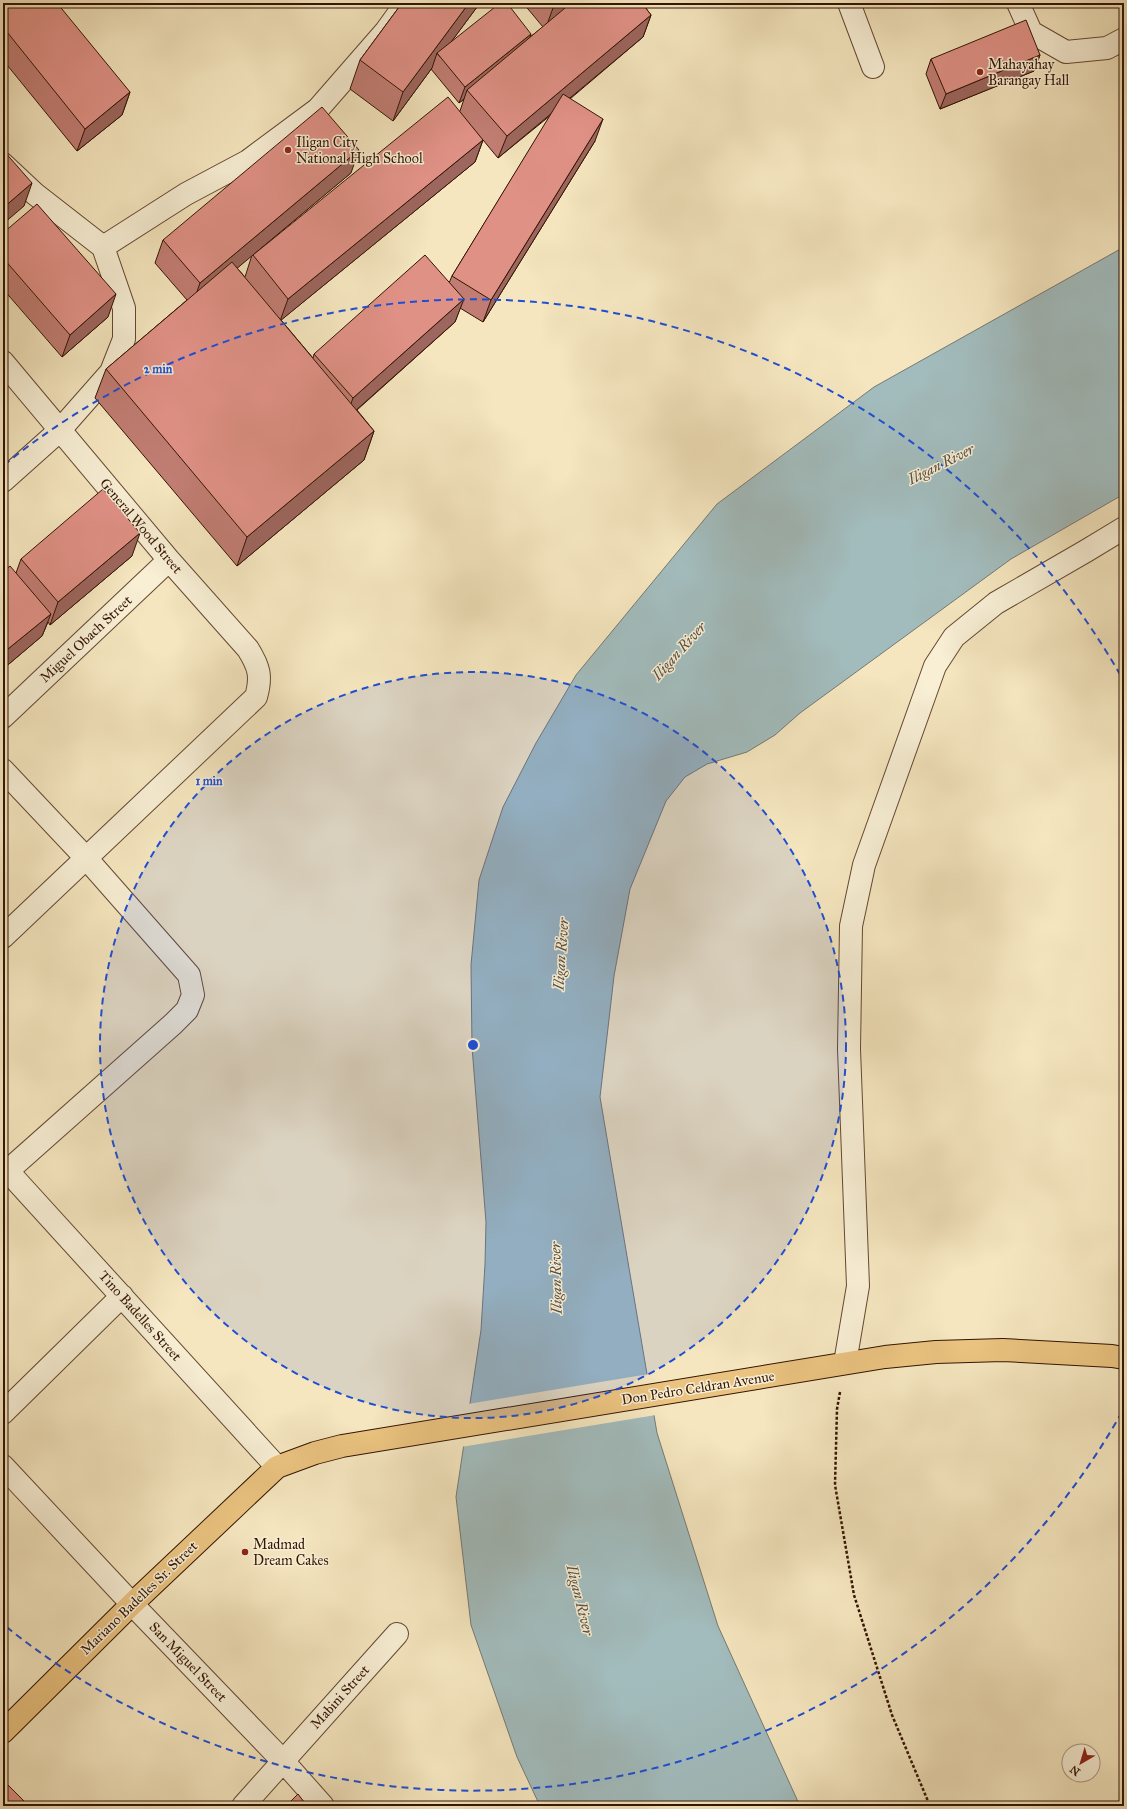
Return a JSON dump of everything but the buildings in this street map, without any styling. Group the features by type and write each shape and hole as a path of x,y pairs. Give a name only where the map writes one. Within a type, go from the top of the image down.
{"main road":[{"name":"Don Pedro Celdran Avenue","path":"277,1467 315,1453 342,1446 845,1363 936,1352 1003,1350 1112,1356 1124,1358"},
{"name":"Mariano Badelles Sr. Street","path":"3,1732 132,1604 277,1467"}],"street":[{"path":"103,247 186,194 248,161 318,109 386,31 406,3"},
{"path":"849,3 874,67"},
{"path":"1018,3 1031,32 1066,52 1107,48 1124,39"},
{"path":"3,164 35,194 103,247 124,308 124,339 111,372 60,431 3,481"},
{"name":"General Wood Street","path":"3,362 169,560 248,649 257,664 260,682 256,697 86,858"},
{"path":"845,1363 858,1286 850,1049 851,926 864,865 935,666 954,637 996,603 1124,528"},
{"name":"Miguel Obach Street","path":"3,717 169,560"},
{"path":"3,770 86,858 190,975 193,995 187,1010 173,1024 4,1170"},
{"path":"3,937 86,858"},
{"name":"Tino Badelles Street","path":"4,1170 122,1296 277,1467"},
{"path":"3,1413 122,1296"},
{"name":"San Miguel Street","path":"3,1466 132,1604 283,1761 323,1806"},
{"name":"Mabini Street","path":"243,1806 397,1634"}],"path":[{"path":"845,1363 837,1409 835,1485 854,1595 892,1715 930,1806"}],"water":[{"name":"Iligan River","path":"1124,247 1124,494 1011,559 800,713 775,735 747,752 707,764 685,777 666,801 630,889 614,976 600,1097 657,1433 718,1626 800,1806 540,1806 517,1757 471,1625 456,1497 481,1330 485,1264 486,1222 472,1047 471,965 479,880 503,807 536,743 576,675 717,504 874,387"}],"pier":[{"path":"649,1374 656,1415 461,1447 468,1404"}],"place":[{"name":"Mahayahay Barangay Hall","path":"980,72"},
{"name":"Iligan City National High School","path":"288,150"},
{"name":"Madmad Dream Cakes","path":"245,1552"}]}
